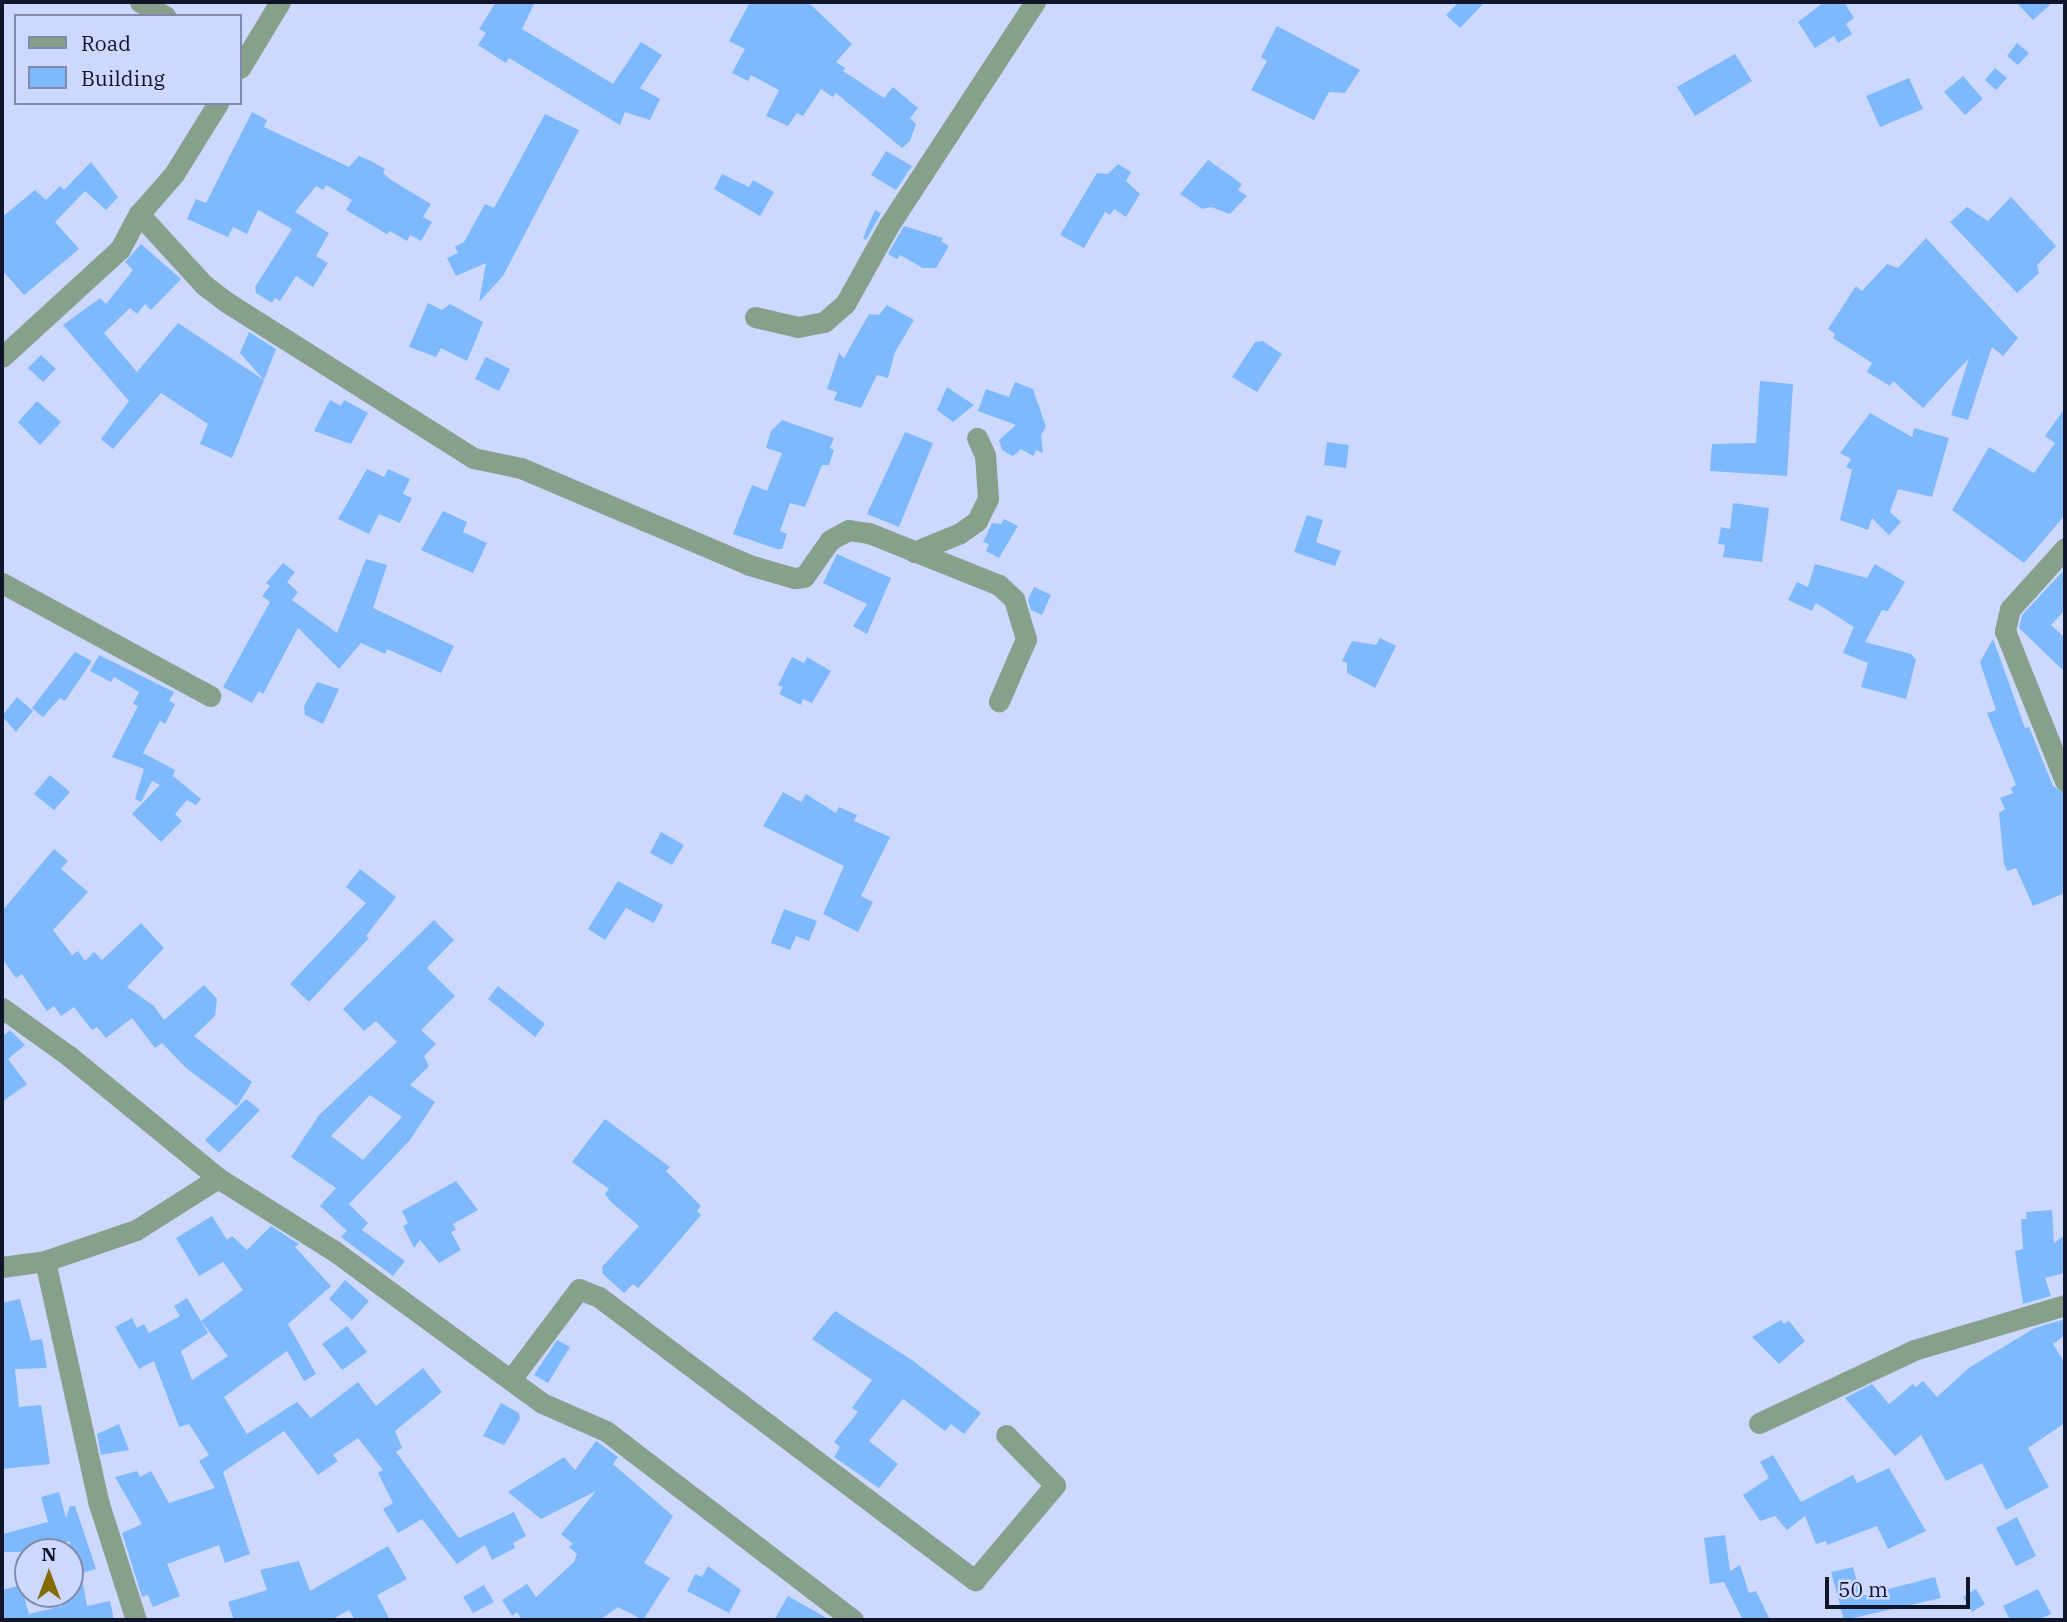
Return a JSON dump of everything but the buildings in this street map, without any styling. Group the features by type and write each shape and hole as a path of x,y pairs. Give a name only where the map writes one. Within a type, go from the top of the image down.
{"street":[{"path":"140,2 161,14"},
{"path":"242,60 280,2"},
{"path":"755,317 798,327 824,322 845,304 889,225 1035,2"},
{"path":"2,357 88,283 120,249 139,214 174,174 217,105"},
{"path":"139,214 204,285 228,303 473,458 522,468 749,565 794,578 804,577 830,540 849,530 869,533 999,585 1014,599 1026,639 999,701"},
{"path":"914,552 960,533 977,520 988,498 985,455 977,438"},
{"path":"2065,548 2010,609 2005,631 2065,780"},
{"path":"2,583 210,696"},
{"path":"2,1008 69,1056 218,1178 333,1250 512,1378 542,1404 606,1431 853,1620"},
{"path":"2,1267 45,1261 136,1230 218,1178"},
{"path":"45,1261 98,1501 136,1620"},
{"path":"512,1378 579,1289 600,1297 975,1580 1055,1485 1006,1435"},
{"path":"1759,1423 1914,1350 2065,1305"}]}
